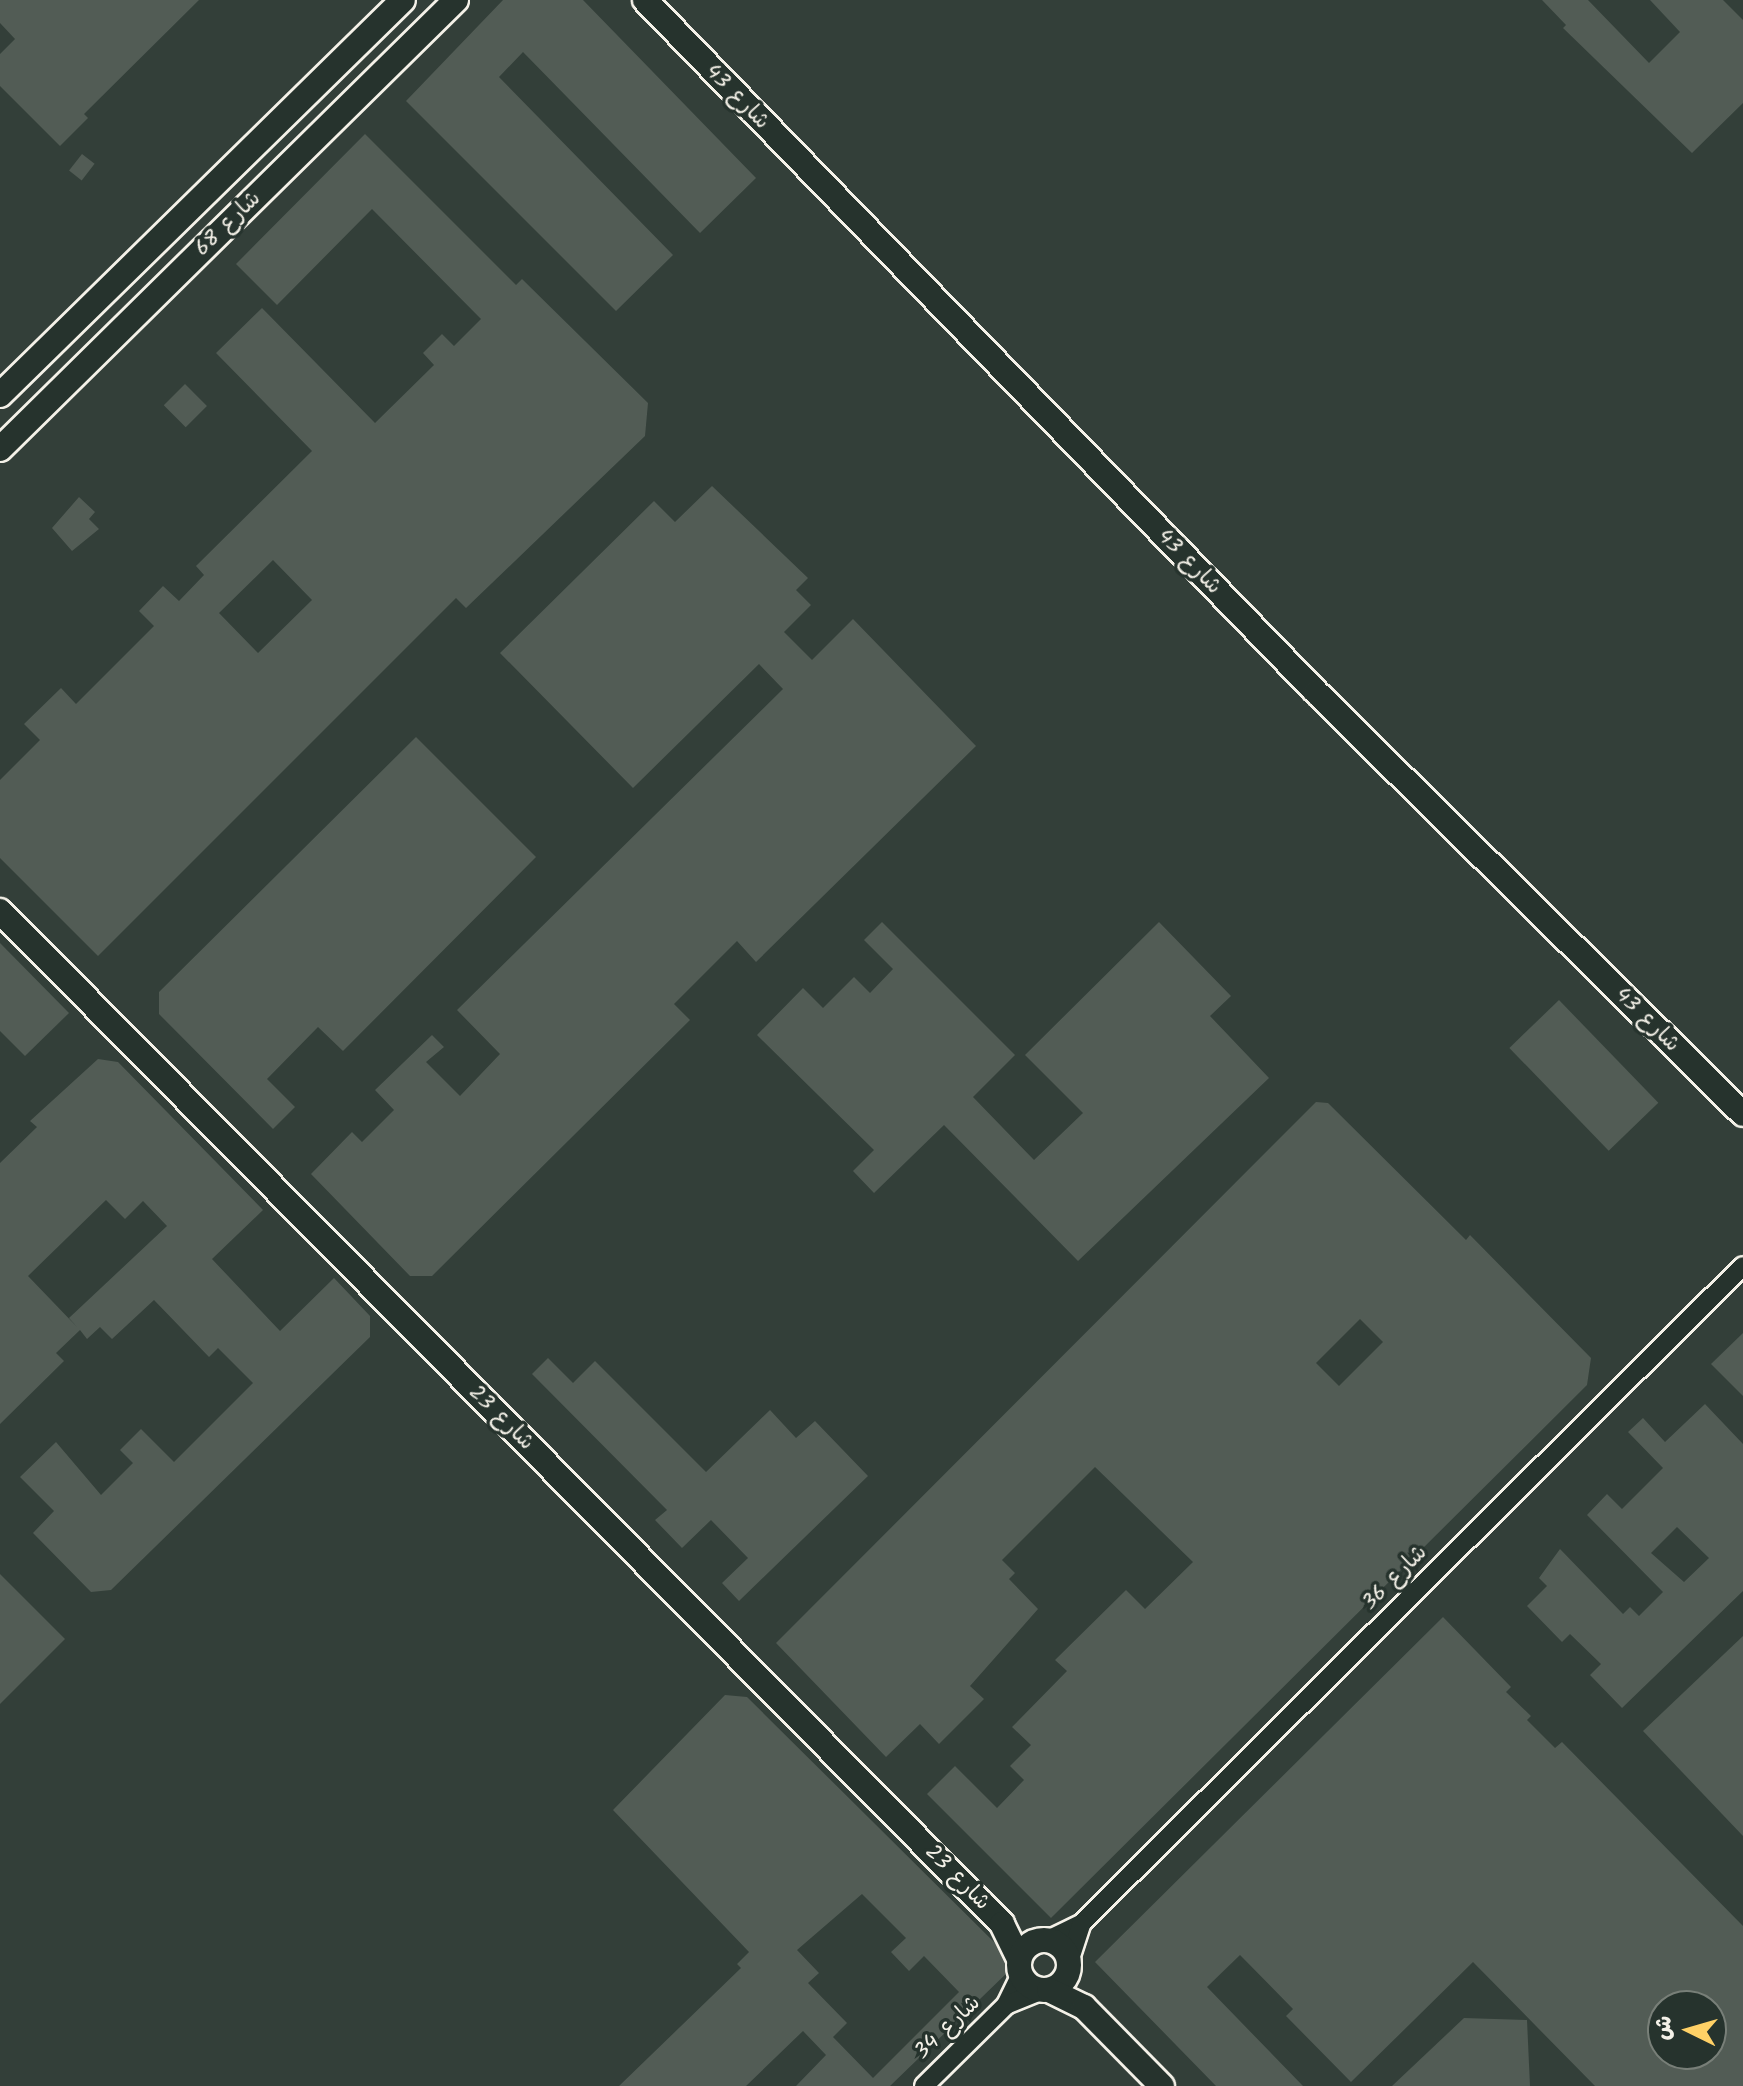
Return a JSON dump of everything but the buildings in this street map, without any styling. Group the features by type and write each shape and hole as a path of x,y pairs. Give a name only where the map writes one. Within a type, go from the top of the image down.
{"street":[{"name":"شارع 68","path":"0,395 403,0"},
{"name":"شارع 68","path":"0,449 456,0"},
{"name":"شارع 43","path":"645,0 1316,692 1743,1114"},
{"name":"شارع 23","path":"0,911 1002,1924 1020,1967"},
{"name":"شارع 36","path":"1044,1940 1081,1924 1743,1266"},
{"name":"شارع 23","path":"1002,1924 1044,1940"},
{"name":"شارع 36","path":"1069,1966 1081,1924"},
{"path":"1084,2007 1062,1948 1044,1940 1026,1946 1020,1967 1045,1991 1084,2007 1162,2086"},
{"path":"1045,1991 1069,1966"},
{"name":"شارع 34","path":"1006,2005 1020,1967"},
{"name":"شارع 34","path":"924,2086 1006,2005 1045,1991"}],"shaded area":[{"path":"0,0 1743,0 1743,2086 0,2086"}]}
